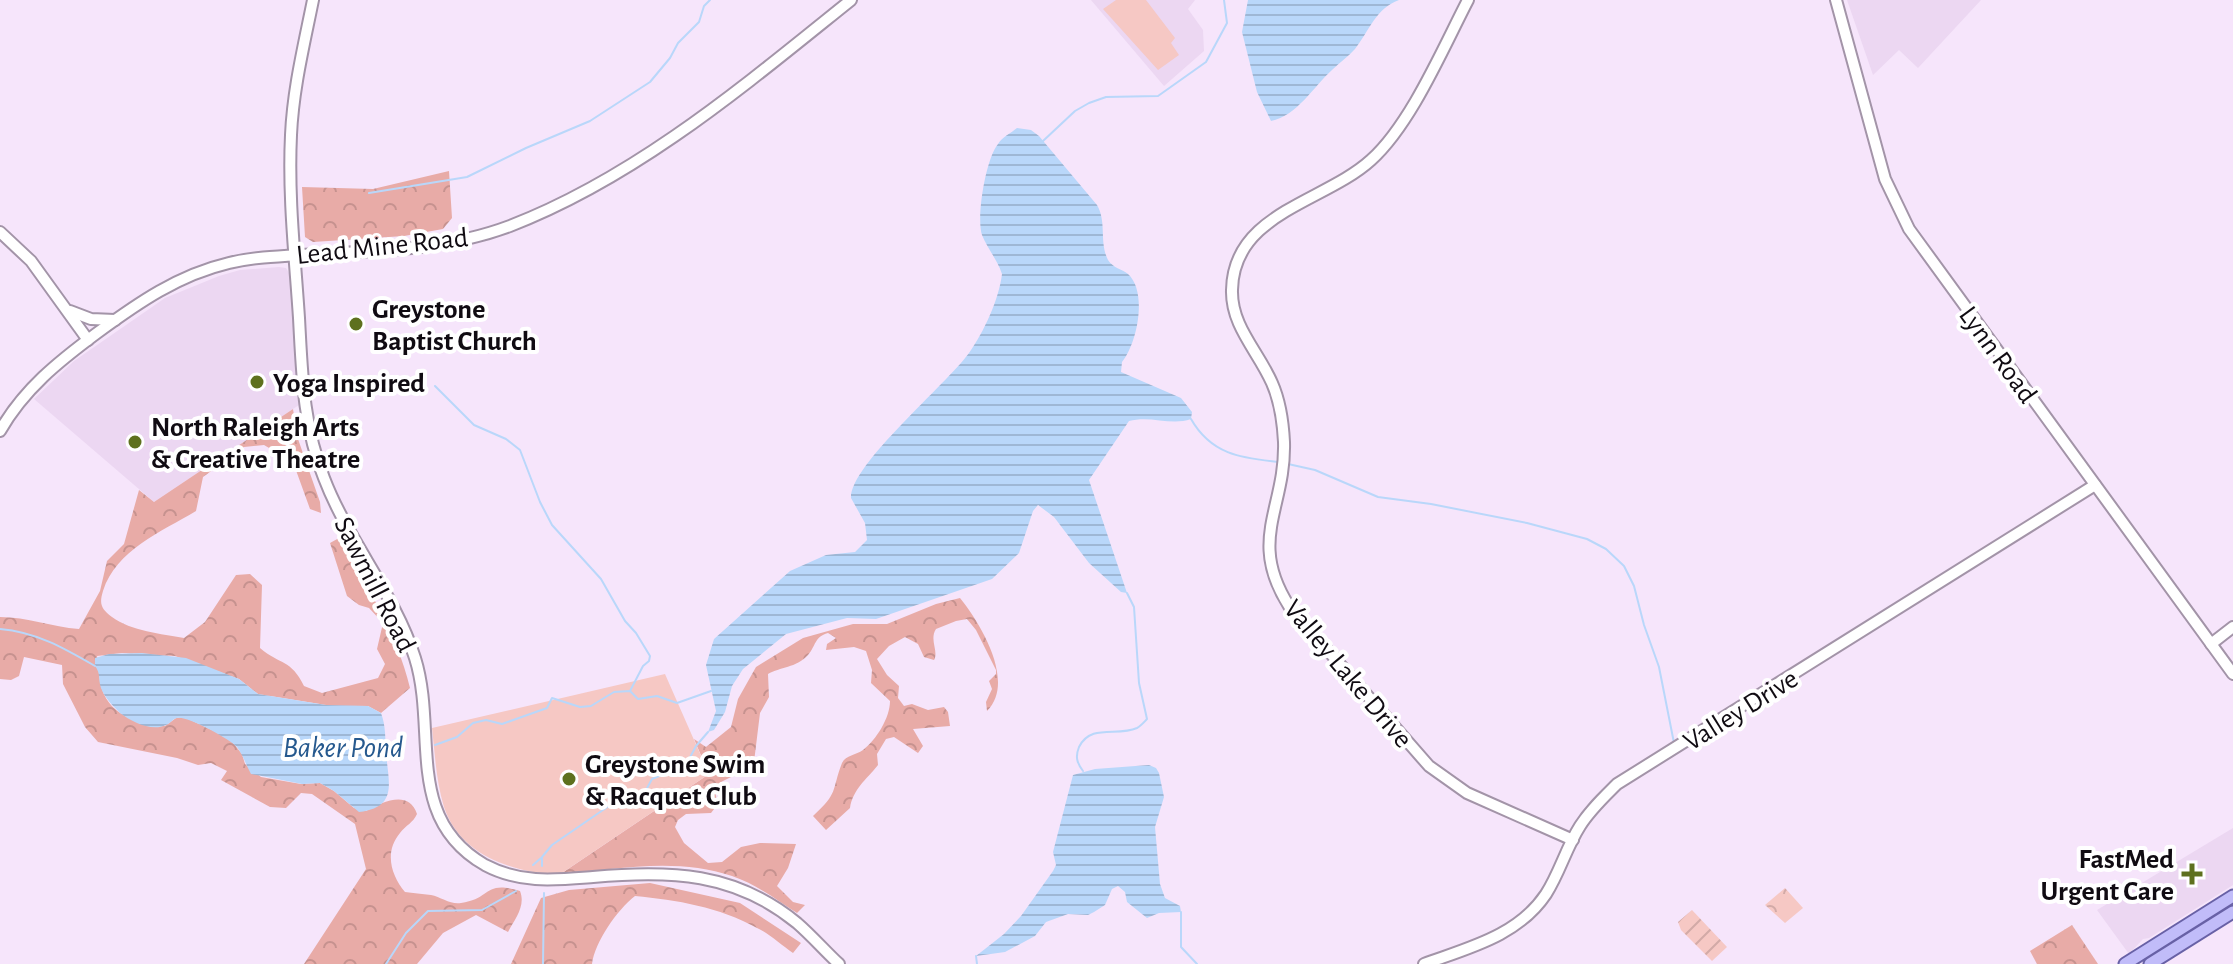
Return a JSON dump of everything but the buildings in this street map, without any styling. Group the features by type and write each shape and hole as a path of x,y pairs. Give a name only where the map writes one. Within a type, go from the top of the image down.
{"main road":[{"path":"2125,964 2233,896"},
{"path":"2150,964 2233,912"}],"street":[{"name":"Sawmill Road","path":"313,0 296,83 291,135 294,255 303,396 315,455 336,505 405,629 412,649 419,672 429,789 440,817 454,838 473,857 502,872 532,881 666,873 713,879 778,909 839,964"},
{"name":"Lead Mine Road","path":"0,431 32,386 66,355 169,284 201,271 249,259 426,246 467,239 547,211 614,175 730,96 851,0"},
{"name":"Valley Lake Drive","path":"1468,0 1415,100 1384,147 1348,177 1270,221 1253,236 1237,260 1232,301 1240,328 1272,382 1279,402 1284,455 1268,538 1275,581 1289,606 1439,774 1467,793 1573,840"},
{"name":"Lynn Road","path":"1836,0 1894,202 1917,242 2233,674"},
{"path":"0,232 31,261 88,340"},
{"path":"65,307 86,317 115,320"},
{"name":"Valley Drive","path":"1424,964 1495,938 1514,926 1545,895 1595,805 1617,784 2095,485"},
{"path":"2211,644 2233,627"}],"shaded area":[{"path":"1091,0 1195,0 1188,9 1203,30 1204,51 1164,86"},
{"path":"1847,0 1981,0 1918,68 1899,50 1873,75"},
{"path":"286,268 292,278 299,405 154,502 34,399 74,361 165,298 240,270"},
{"path":"2233,828 2233,885 2143,939 2129,954 2097,910"}],"green space":[{"path":"1116,0 1146,0 1175,38 1171,43 1179,55 1158,70 1103,9"},
{"path":"449,171 452,218 443,229 404,236 313,242 305,237 302,187 373,189"},
{"path":"293,409 298,439 321,513 310,509 293,462 264,445 244,447 203,477 196,511 141,544 118,564 103,591 102,606 112,617 128,626 184,638 205,622 236,575 250,574 262,585 260,648 290,667 304,686 322,693 378,678 385,664 377,649 383,623 369,608 347,596 330,543 339,538 389,629 410,688 381,713 368,706 326,705 258,694 239,679 175,656 122,653 97,656 100,682 109,703 134,720 165,726 176,718 184,717 229,738 242,754 245,764 261,777 301,784 320,783 354,808 366,811 394,800 408,802 417,814 395,840 391,856 393,871 405,892 431,895 457,903 471,901 493,889 520,891 521,907 508,932 476,915 443,933 417,964 304,964 366,869 355,824 312,794 301,793 286,808 270,807 221,780 227,771 211,763 198,765 98,742 85,727 63,684 62,665 24,657 19,676 11,680 0,679 0,617 79,629 100,591 107,561 124,544 139,490 154,502"},
{"path":"960,598 985,638 997,669 995,699 987,711 986,702 992,689 989,681 996,670 967,619 936,629 933,637 934,660 924,657 918,644 905,637 889,646 877,659 899,686 898,698 904,706 912,704 928,710 944,707 950,726 913,729 923,746 918,753 894,737 886,739 877,754 878,765 857,790 850,808 826,830 813,816 831,796 844,760 863,750 877,735 888,714 890,701 871,683 872,670 866,651 854,647 826,650 827,644 836,638 828,633 818,639 803,659 768,674 769,697 760,713 754,762 714,788 718,804 711,813 686,814 678,820 675,827 684,843 708,863 722,862 741,847 760,843 796,844 788,868 777,886 793,902 805,905 797,913 749,883 711,870 646,866 559,875 709,774 694,739 706,747 731,727 738,699 756,667 803,638 853,624 887,624 936,604"},
{"name":"Greystone Swim & Racquet Club","path":"665,674 709,774 559,875 507,865 475,849 462,838 444,807 432,728"},
{"path":"650,883 740,903 801,943 793,953 762,930 728,915 682,902 635,896 608,927 597,946 592,964 511,964 541,898 569,890"},
{"path":"1785,888 1803,908 1785,923 1765,905"},
{"path":"1692,910 1727,947 1712,961 1681,930 1678,922"},
{"path":"2072,925 2098,964 2037,964 2030,951"}],"water":[{"path":"1248,0 1399,0 1384,8 1355,49 1297,107 1271,121 1257,92 1242,32"},
{"path":"1017,128 1031,130 1039,136 1097,205 1108,260 1134,282 1138,293 1138,318 1121,372 1181,398 1192,412 1191,419 1183,421 1129,421 1089,480 1127,593 1121,592 1089,563 1054,517 1038,505 1033,511 1019,553 992,579 876,619 847,618 786,634 743,669 732,686 725,712 714,730 708,732 716,711 706,665 714,639 790,571 826,555 855,552 867,540 865,523 851,498 855,484 882,446 969,353 985,325 998,294 1002,274 980,226 983,188 994,151 1002,139"},
{"name":"Baker Pond","path":"142,653 186,658 239,679 258,694 326,705 368,706 381,713 389,783 386,799 372,809 359,812 320,783 302,784 251,774 233,743 189,720 177,718 155,727 130,720 109,702 103,692 95,658 109,654"},
{"path":"1149,765 1159,773 1164,797 1155,827 1160,884 1165,898 1180,906 1181,912 1159,913 1147,918 1127,902 1125,892 1118,886 1112,889 1105,905 1088,915 1068,914 1046,922 1035,936 1005,952 976,956 1021,916 1053,871 1056,865 1053,852 1073,775 1095,769"}],"waterway":[{"path":"369,193 467,177 590,121 650,82 678,43 699,22 704,6 710,0"},
{"path":"1043,141 1075,111 1089,103 1106,97 1158,96 1206,62 1227,23 1224,0"},
{"path":"435,386 474,425 506,439 520,450 552,525 601,579 650,656 630,691"},
{"path":"1191,419 1217,447 1251,459 1278,462"},
{"path":"1288,464 1315,470 1378,497 1527,523 1587,539 1606,549 1624,566 1634,586 1659,667 1674,743"},
{"path":"1083,771 1077,757 1079,747 1090,735 1137,728 1147,719 1139,683 1134,607 1127,593"},
{"path":"0,629 38,637 95,666"},
{"path":"435,745 457,737 473,723 486,720 502,724 547,708 552,698 580,707 591,706 614,692 630,691 638,699 657,696 677,703 711,691"},
{"path":"542,866 542,857 552,845 619,799 640,801 652,779 686,765 708,732"},
{"path":"533,865 541,858"},
{"path":"386,964 406,933 428,911 482,910 516,891"},
{"path":"543,964 544,893"},
{"path":"1181,912 1181,947 1197,964"},
{"path":"976,956 977,964"}],"place":[{"name":"Greystone Baptist Church","path":"356,324"},
{"name":"Yoga Inspired","path":"257,382"},
{"name":"North Raleigh Arts & Creative Theatre","path":"135,442"},
{"name":"Greystone Swim & Racquet Club","path":"569,779"},
{"name":"FastMed Urgent Care","path":"2192,874"}]}
